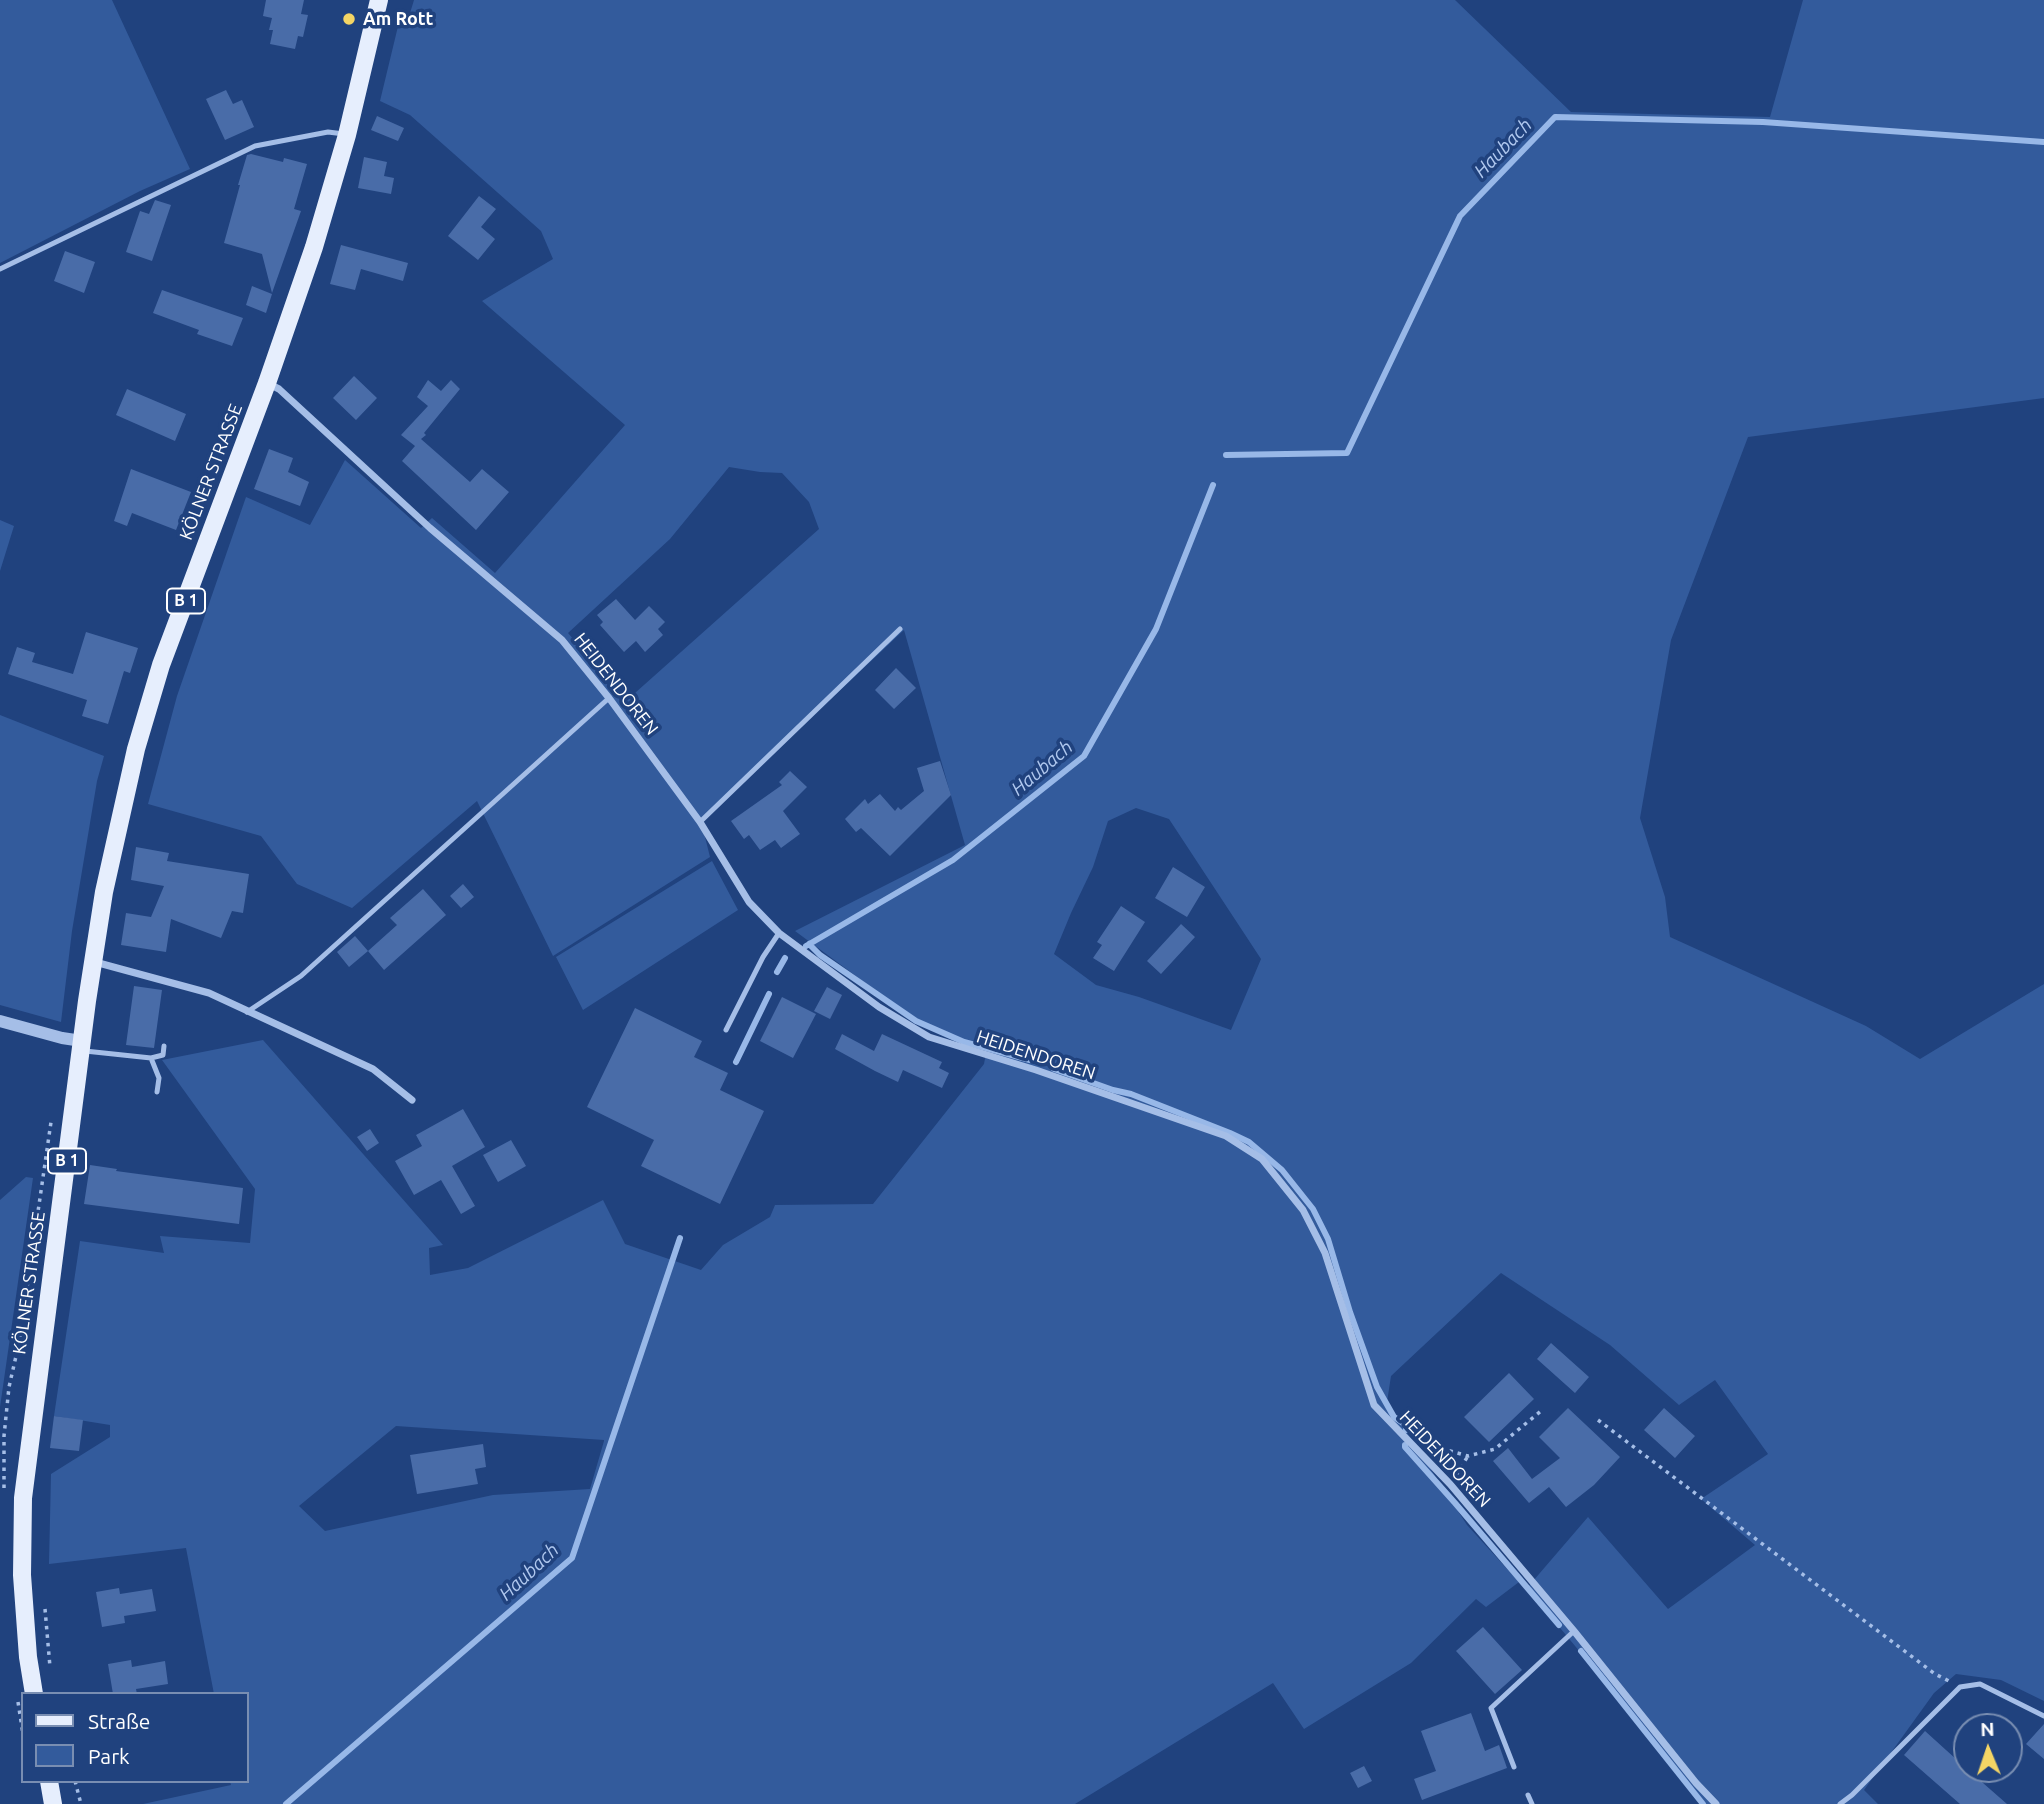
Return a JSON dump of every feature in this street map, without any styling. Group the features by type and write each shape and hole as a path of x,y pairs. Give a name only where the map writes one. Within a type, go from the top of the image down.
{"main road":[{"name":"KÖLNER STRASSE","path":"34,1692 28,1657 22,1575 23,1497 92,962 104,892 136,749 161,665 267,383 314,247 347,135 379,0"},
{"path":"50,1783 53,1804"}],"street":[{"name":"HEIDENDOREN","path":"267,383 279,388 430,528 562,640 609,698 699,822 750,902 779,933 879,1007 929,1037 1036,1070 1226,1136 1262,1159 1303,1210 1325,1253 1374,1405 1450,1484 1716,1804"},
{"path":"92,962 209,993 373,1069 412,1100"},
{"path":"1,1025 62,1038 81,1046"}],"lane":[{"path":"0,269 255,146 328,132 347,135"},
{"path":"699,822 900,629"},
{"path":"247,1012 301,976 609,698"},
{"path":"726,1030 763,957 779,933"},
{"path":"81,1046 151,1058 163,1055 164,1045"},
{"path":"151,1058 159,1078 158,1092"},
{"path":"1514,1767 1491,1708 1574,1631"},
{"path":"1840,1804 1852,1796 1960,1687 1980,1684 2044,1716"},
{"path":"1528,1795 1532,1804"}],"path":[{"path":"4,1436 9,1387 19,1343 52,1114"},
{"path":"1450,1484 1468,1456 1495,1449 1541,1411"},
{"path":"1598,1420 1935,1674 1960,1687"},
{"path":"44,1598 51,1676"},
{"path":"75,1783 80,1804"}],"green space":[{"path":"0,0 112,0 190,169 140,191 0,263"},
{"path":"414,0 1455,0 1571,112 1770,117 1803,0 2044,0 2044,398 1748,437 1671,640 1640,818 1665,897 1670,937 1866,1026 1920,1059 2044,984 2044,1701 2001,1680 1956,1674 1934,1693 1864,1790 1878,1804 1706,1804 1527,1588 1588,1517 1668,1609 1755,1545 1701,1499 1768,1454 1715,1380 1679,1405 1610,1345 1501,1273 1391,1376 1387,1402 1467,1525 1519,1582 1486,1607 1476,1599 1411,1663 1304,1729 1273,1683 1075,1804 143,1804 230,1783 248,1783 248,1692 214,1692 186,1548 49,1564 51,1474 110,1437 110,1425 54,1416 80,1241 164,1253 160,1236 250,1243 255,1189 162,1060 263,1040 443,1245 429,1248 430,1275 468,1268 603,1200 625,1244 701,1270 723,1245 770,1217 775,1205 873,1204 984,1064 987,1047 925,1027 795,931 965,845 904,630 701,821 710,857 553,956 477,801 352,908 297,884 261,836 148,804 177,696 246,497 310,525 345,460 421,528 432,518 495,573 625,425 482,301 553,259 541,231 410,115 380,101 400,18 407,23","holes":["729,467 782,473 809,502 819,529 626,701 568,633 670,539","1136,808 1169,819 1261,959 1231,1030 1139,997 1096,985 1054,954 1093,867 1108,821","396,1426 604,1440 590,1489 493,1495 325,1531 299,1506"]},
{"path":"0,520 14,526 0,571"},
{"path":"0,715 104,756 97,781 72,931 61,1022 0,1005"},
{"path":"712,861 738,910 583,1010 556,957"},
{"path":"26,1177 33,1178 0,1407 0,1200"}],"building":[{"path":"266,0 304,0 301,14 308,15 303,37 298,36 295,49 270,44 272,18 263,16"},
{"path":"226,90 233,104 242,100 254,127 225,140 206,99"},
{"path":"377,116 404,128 398,141 371,130"},
{"path":"247,155 283,162 284,158 307,164 294,209 301,211 272,293 262,254 224,243"},
{"path":"364,157 387,162 384,176 394,178 391,194 358,188"},
{"path":"479,196 496,209 481,227 495,239 478,260 448,236"},
{"path":"155,200 171,205 152,261 126,252 140,211 149,214"},
{"path":"341,245 408,263 403,281 361,269 355,290 330,284"},
{"path":"65,251 95,262 84,293 54,281"},
{"path":"252,286 272,294 266,313 246,305"},
{"path":"162,290 243,318 232,346 197,334 199,330 153,313"},
{"path":"354,376 377,398 356,420 333,398"},
{"path":"428,380 441,391 451,380 460,389 421,439 470,482 482,469 509,492 476,530 402,461 415,446 401,435 428,406 417,397"},
{"path":"127,389 186,414 175,441 116,415"},
{"path":"269,449 293,458 288,472 309,482 300,506 254,489"},
{"path":"131,469 191,492 176,530 132,513 127,526 114,521"},
{"path":"616,599 635,620 649,606 665,622 658,629 663,635 645,652 636,641 624,652 600,625 603,622 597,615"},
{"path":"86,632 138,648 130,673 124,671 108,724 82,716 87,700 8,674 17,647 35,653 32,662 73,674"},
{"path":"896,668 916,688 894,709 875,690"},
{"path":"940,761 951,795 890,856 861,828 856,832 845,819 865,799 868,804 880,794 895,811 898,807 901,810 924,791 917,768"},
{"path":"790,771 807,787 783,811 800,834 781,848 775,840 760,850 749,835 744,839 731,821 782,785 779,782"},
{"path":"136,847 169,853 167,861 249,874 243,913 232,911 221,938 171,919 166,952 121,945 126,913 151,917 164,886 131,880"},
{"path":"1173,867 1205,887 1187,917 1155,898"},
{"path":"463,884 474,897 461,908 450,896"},
{"path":"423,889 446,915 384,970 368,951 397,925 390,918"},
{"path":"1121,906 1145,922 1114,971 1093,958 1102,945 1097,942"},
{"path":"1181,924 1195,937 1161,974 1147,961"},
{"path":"355,936 368,951 349,967 337,952"},
{"path":"134,986 162,990 154,1048 126,1045"},
{"path":"827,987 842,995 830,1019 814,1011"},
{"path":"782,997 816,1014 793,1058 760,1041"},
{"path":"635,1008 702,1041 694,1057 728,1073 720,1090 764,1111 720,1204 641,1166 654,1140 587,1107"},
{"path":"842,1034 874,1051 882,1034 942,1062 939,1068 949,1073 942,1088 903,1070 898,1082 835,1049"},
{"path":"463,1109 485,1147 452,1166 475,1206 461,1214 441,1180 414,1195 395,1161 422,1146 416,1135"},
{"path":"370,1129 379,1143 367,1151 357,1137"},
{"path":"511,1140 526,1166 498,1182 483,1155"},
{"path":"90,1165 243,1188 239,1224 84,1204"},
{"path":"1551,1343 1589,1377 1575,1393 1537,1359"},
{"path":"1509,1373 1534,1399 1489,1442 1464,1417"},
{"path":"1568,1408 1620,1457 1594,1485 1566,1507 1549,1487 1529,1503 1493,1461 1508,1448 1532,1479 1560,1458 1539,1437"},
{"path":"1664,1408 1695,1436 1675,1458 1644,1430"},
{"path":"54,1416 83,1420 79,1451 50,1448"},
{"path":"483,1444 486,1467 475,1469 478,1484 417,1494 410,1455"},
{"path":"119,1588 120,1594 152,1589 156,1611 124,1616 125,1623 102,1627 96,1592"},
{"path":"1483,1627 1522,1670 1495,1694 1456,1651"},
{"path":"131,1660 132,1667 165,1661 168,1684 136,1689 137,1692 113,1692 108,1664"},
{"path":"1471,1713 1485,1751 1499,1745 1507,1768 1422,1800 1414,1779 1436,1771 1421,1731"},
{"path":"2044,1724 2044,1759 2026,1744"},
{"path":"1925,1731 1953,1756 1953,1783 1983,1783 2007,1804 1960,1804 1904,1755"},
{"path":"1364,1766 1372,1781 1358,1788 1350,1773"}],"waterway":[{"name":"Haubach","path":"1226,455 1347,453 1460,216 1555,117 1763,122 2044,142"},
{"name":"Haubach","path":"806,946 953,860 1084,756 1156,629 1213,485"},
{"path":"809,944 820,955 916,1021 964,1042 1030,1060"},
{"name":"Haubach","path":"777,972 785,958"},
{"name":"Haubach","path":"736,1062 769,994"},
{"path":"1054,1069 1131,1094 1230,1133 1249,1142 1282,1170 1313,1209 1328,1239 1377,1387 1394,1417 1406,1425 1406,1430"},
{"name":"Haubach","path":"286,1804 572,1558 680,1238"},
{"path":"1405,1445 1559,1625"},
{"path":"1581,1651 1703,1804"}],"place":[{"name":"Am Rott","path":"349,19"}]}
